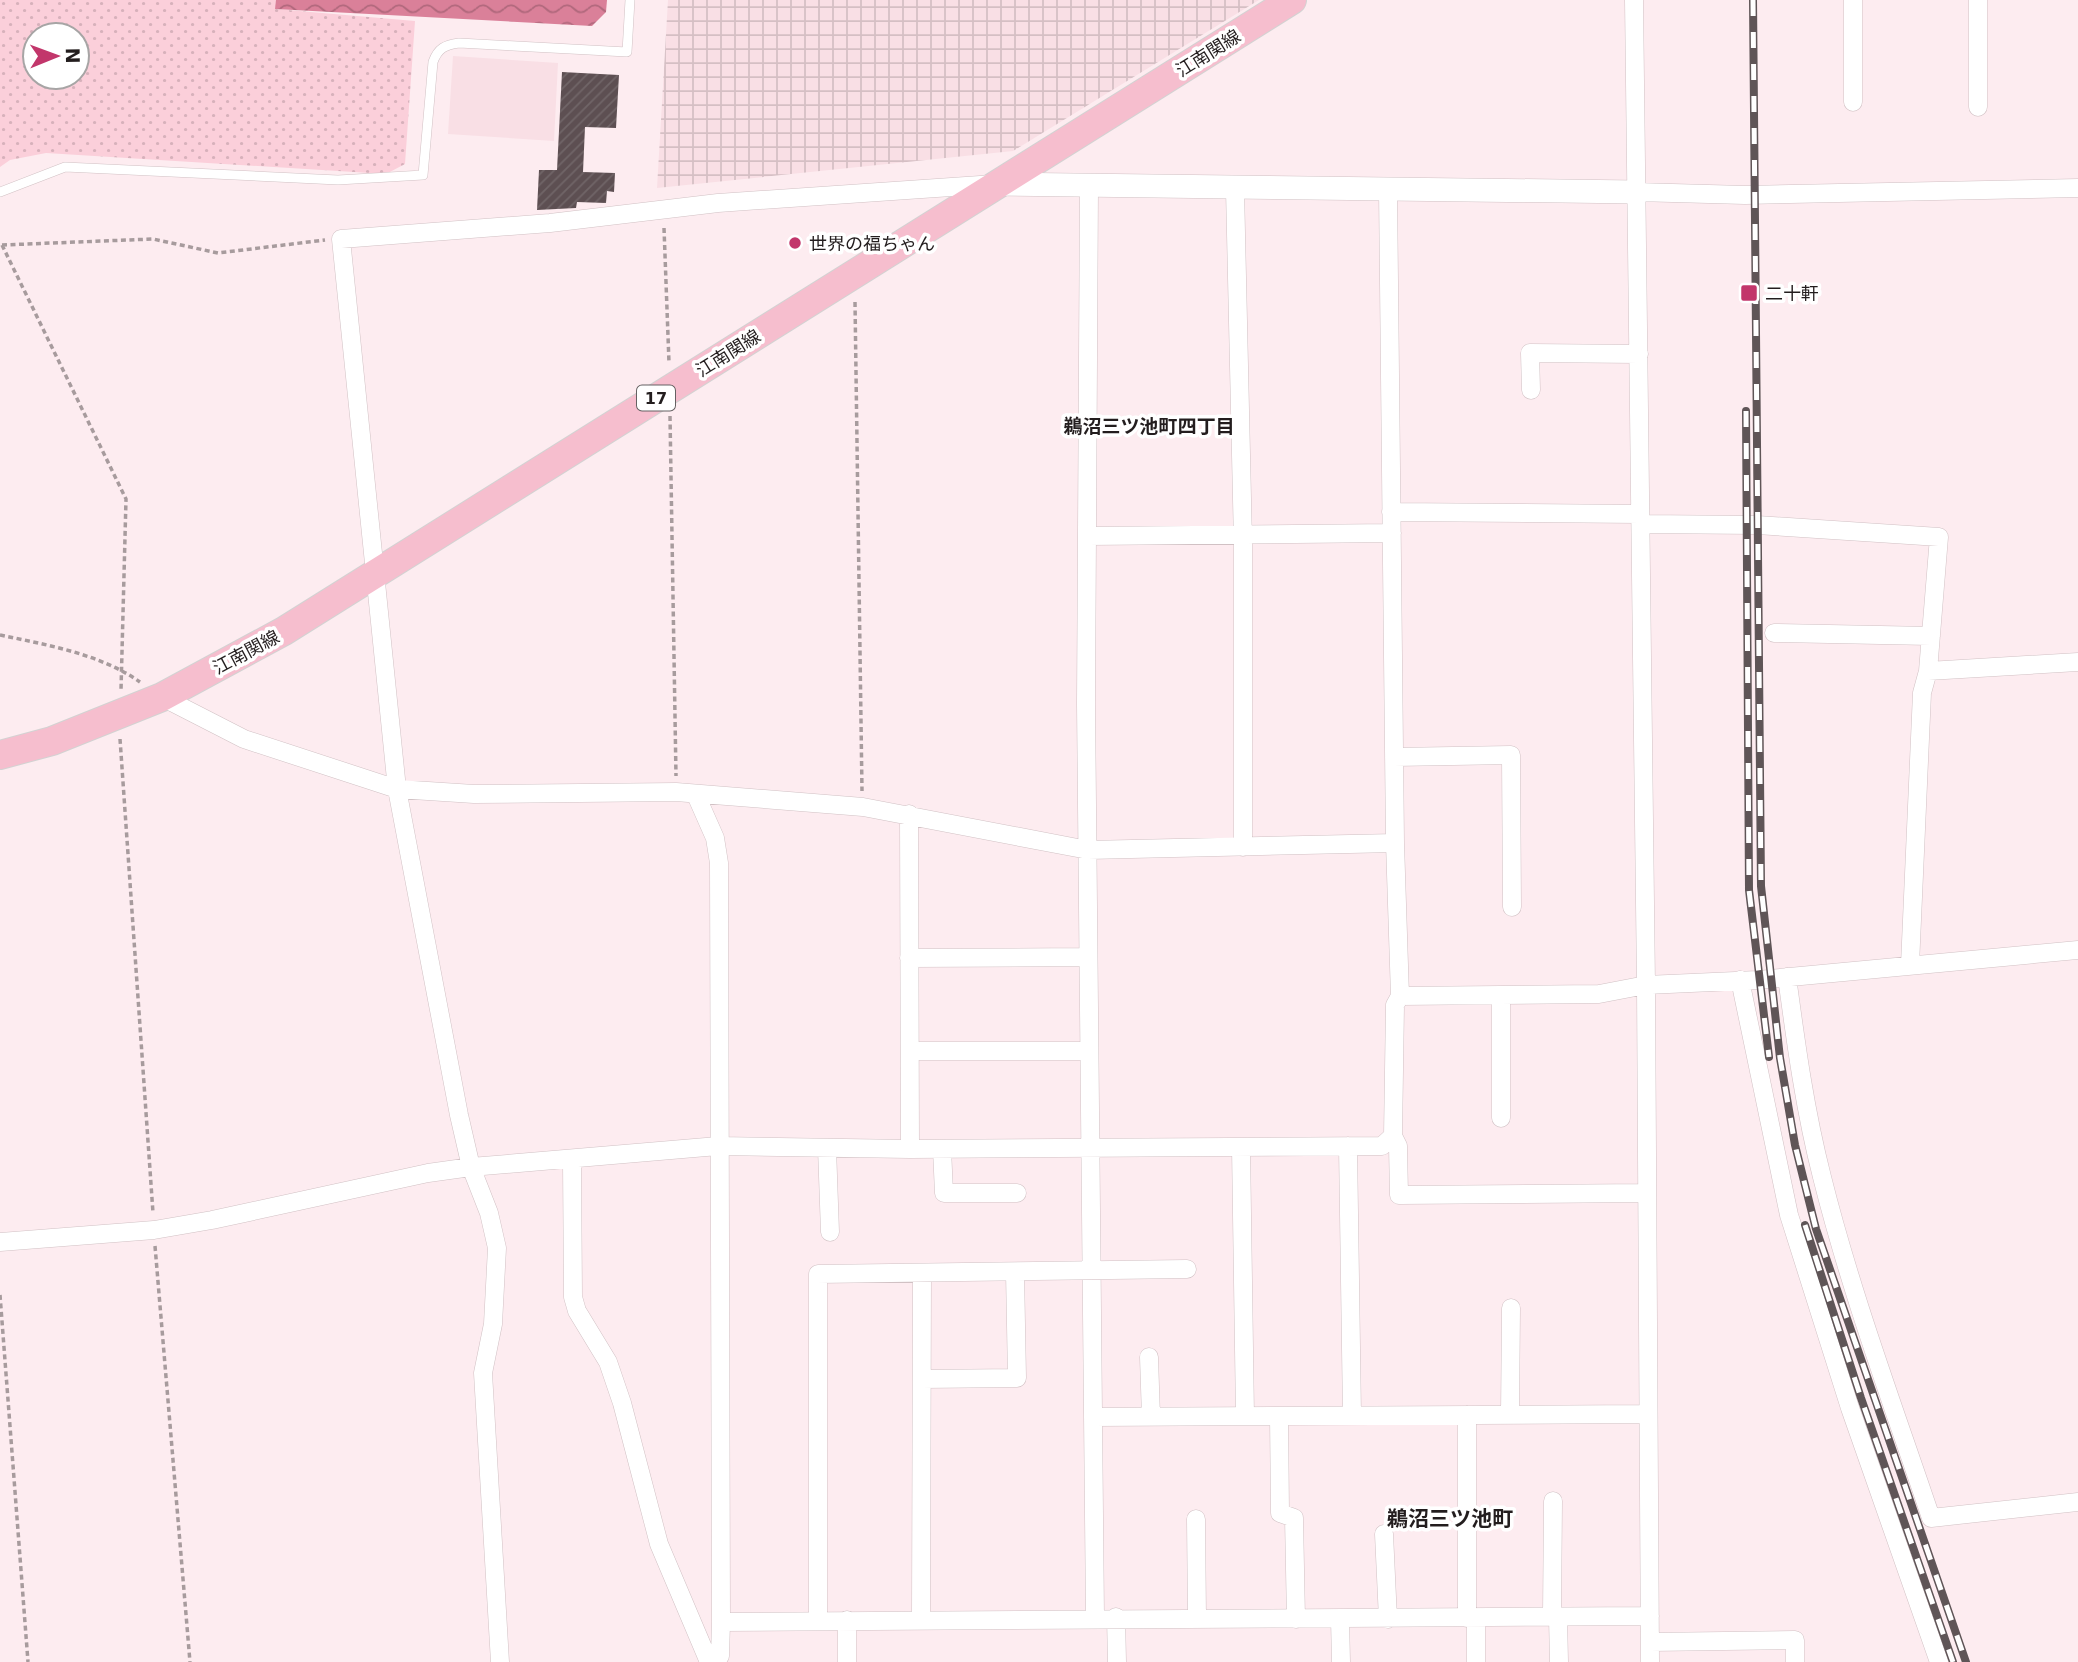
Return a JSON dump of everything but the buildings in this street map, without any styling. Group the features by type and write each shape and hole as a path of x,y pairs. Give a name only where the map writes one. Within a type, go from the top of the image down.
{"main road":[{"name":"江南関線","path":"0,755 119,716 162,697 284,631 1292,0"}],"street":[{"path":"1634,0 1646,985 1650,1662"},
{"path":"1853,0 1853,102"},
{"path":"1978,0 1978,107"},
{"path":"500,1662 483,1373 493,1324 497,1248 489,1213 471,1167 397,789 341,239 550,223 661,208 995,184 1754,194 2078,188"},
{"path":"1089,186 1088,957 1095,1617"},
{"path":"1235,188 1243,534 1243,847"},
{"path":"1388,189 1395,843 1400,996 1395,1005 1394,1136 1398,1146 1399,1195 1647,1193"},
{"path":"1531,390 1530,353 1639,354"},
{"path":"1391,512 1640,519 1939,537 1928,671 1922,693 1910,965"},
{"path":"1088,536 1392,533"},
{"path":"1774,632 1931,636"},
{"path":"1928,671 2078,662"},
{"path":"162,697 244,739 397,789 474,794 676,792 863,807 1088,850 1395,843"},
{"path":"1394,757 1511,755 1512,907"},
{"path":"572,1161 573,1297 577,1311 608,1362 622,1404 659,1544 710,1662 720,1656 721,1622 719,863 715,838 696,795"},
{"path":"909,814 910,1149"},
{"path":"1400,996 1599,994 1646,985 1787,977 2078,950"},
{"path":"909,958 1088,957"},
{"path":"1787,977 1801,1086 1822,1177 1855,1293 1931,1518 2078,1502"},
{"path":"1740,980 1789,1215 1846,1396 1939,1662"},
{"path":"1501,995 1501,1118"},
{"path":"910,1051 1089,1051"},
{"path":"0,1242 154,1230 471,1167 572,1161 718,1146 910,1149 1381,1146 1394,1136"},
{"path":"1348,1146 1352,1415"},
{"path":"1241,1147 1245,1416"},
{"path":"827,1148 830,1231"},
{"path":"942,1149 944,1192 1017,1193"},
{"path":"818,1620 818,1274 1187,1269"},
{"path":"922,1379 1017,1378 1015,1272"},
{"path":"921,1619 922,1273"},
{"path":"1510,1415 1511,1308"},
{"path":"1149,1357 1150,1417"},
{"path":"1093,1417 1648,1414"},
{"path":"1466,1415 1472,1618 1476,1662"},
{"path":"1279,1416 1280,1513 1294,1518 1296,1619"},
{"path":"1553,1501 1555,1617 1559,1662"},
{"path":"1196,1519 1197,1618"},
{"path":"1384,1534 1388,1619"},
{"path":"721,1622 1095,1617 1388,1619 1650,1616"},
{"path":"1116,1617 1117,1662"},
{"path":"1340,1619 1341,1662"},
{"path":"846,1662 847,1620"},
{"path":"1650,1642 1795,1640 1795,1662"}],"lane":[{"path":"0,192 65,167 338,180 423,175 436,51 446,45 459,43 627,52 631,0"}],"path":[{"path":"661,208 670,389 676,792"},
{"path":"122,669 126,499 1,245 153,239 218,253 341,239"},
{"path":"855,273 863,807"},
{"path":"0,635 59,647 122,669 162,697"},
{"path":"119,716 154,1230 190,1662"},
{"path":"0,1295 28,1662"}],"shaded area":[{"path":"0,0 276,0 276,9 415,21 405,164 386,174 46,153 10,160 0,167"},
{"path":"668,0 1259,0 1013,151 657,188"},
{"path":"453,56 558,63 554,141 448,134"}],"water":[{"path":"276,0 607,0 606,12 592,26 275,9"}],"railway":[{"path":"1753,0 1761,886 1780,1058 1795,1145 1816,1229 1966,1662"},
{"path":"1746,411 1749,890 1769,1057"},
{"path":"1805,1225 1861,1398 1953,1662"}],"place":[{"name":"世界の福ちゃん","path":"795,243"},
{"name":"二十軒","path":"1749,293"}],"district":[{"name":"鵜沼三ツ池町四丁目","path":"1149,426"},
{"name":"鵜沼三ツ池町","path":"1450,1519"}]}
